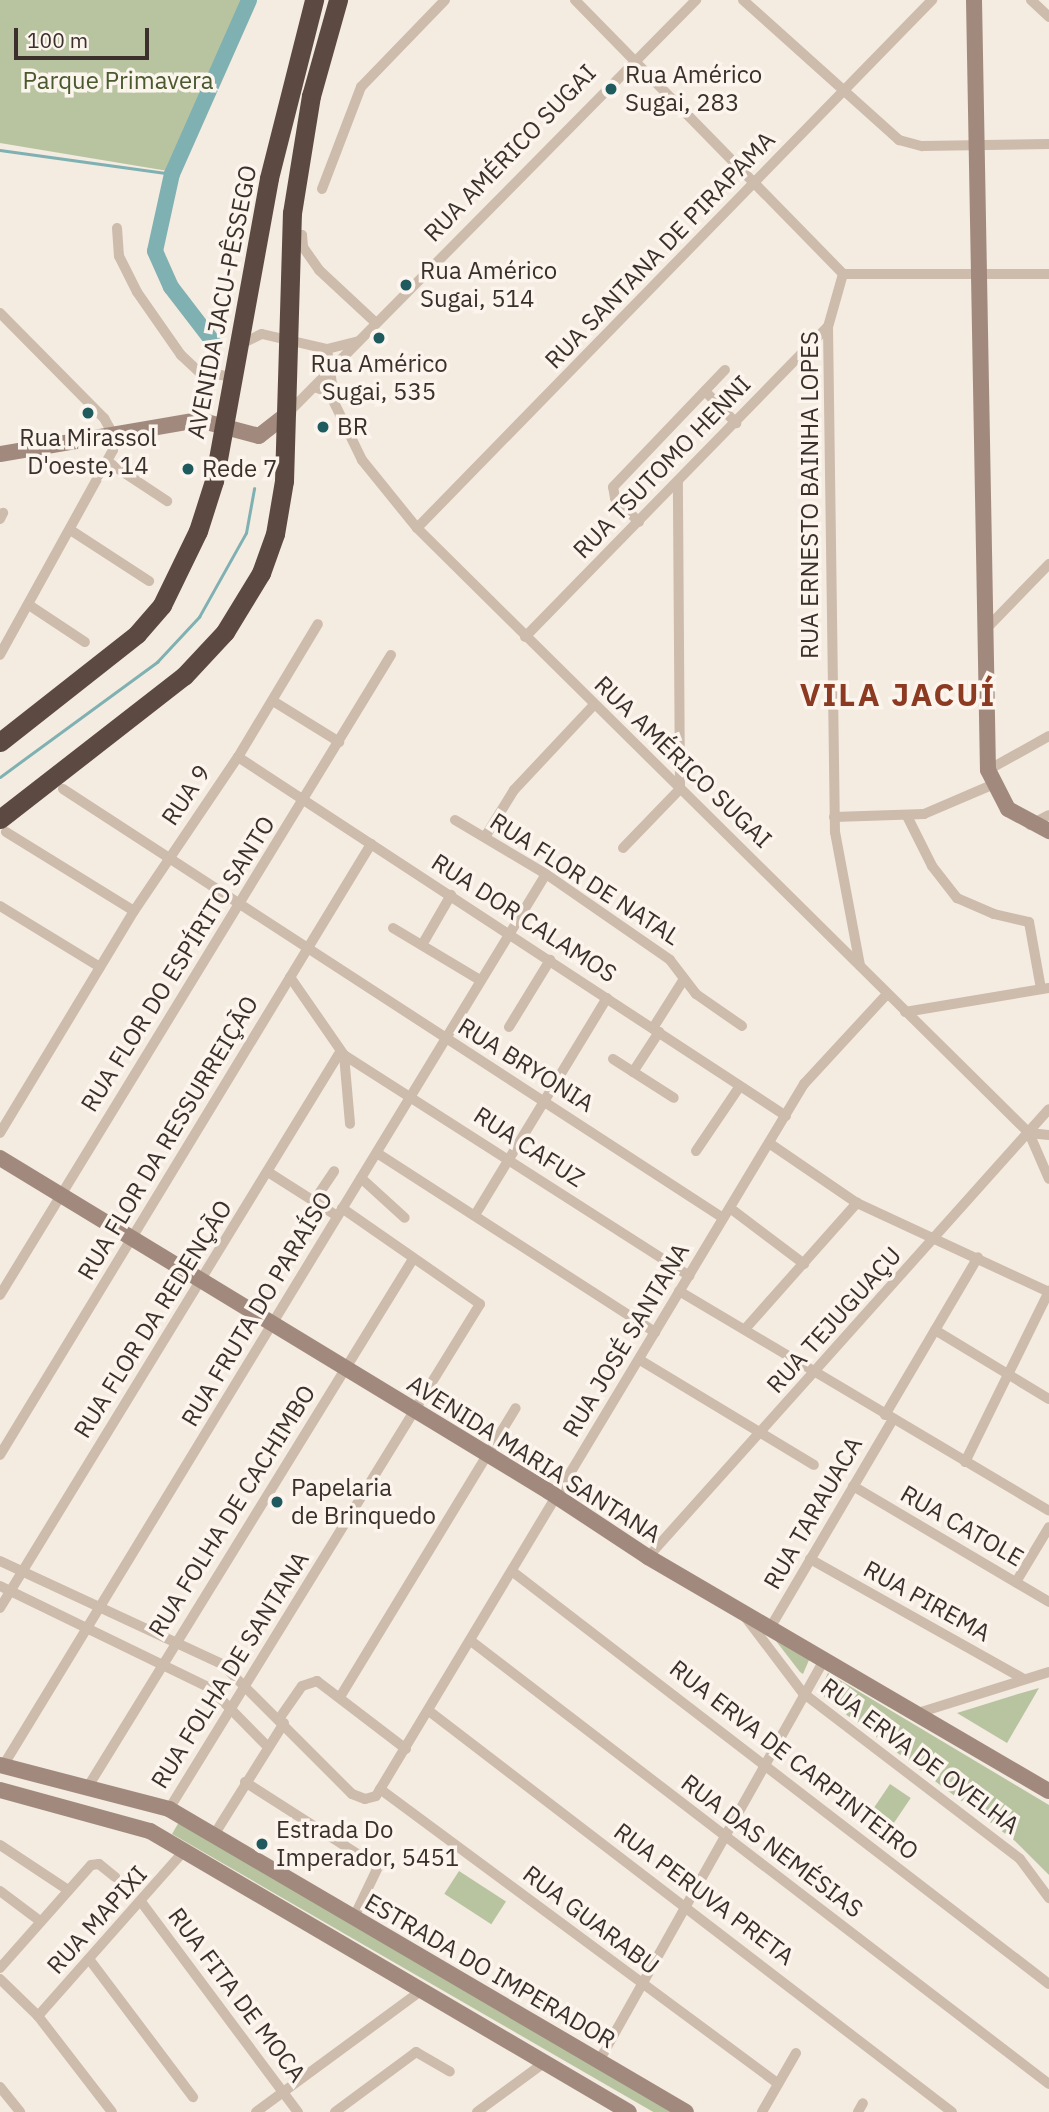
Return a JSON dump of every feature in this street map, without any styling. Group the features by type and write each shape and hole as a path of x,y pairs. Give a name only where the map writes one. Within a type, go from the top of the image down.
{"highway":[{"name":"AVENIDA JACU-PÊSSEGO","path":"0,742 108,659 162,605 198,531 234,377 269,178 314,0"},
{"name":"AVENIDA JACU-PÊSSEGO","path":"3,825 141,714 225,632 261,573 275,534 284,481 288,413 289,234 311,96 338,0"}],"street":[{"path":"322,189 361,87 444,0"},
{"path":"575,0 753,185 843,274 1049,274"},
{"name":"RUA AMÉRICO SUGAI","path":"224,424 259,436 288,413 331,373 632,61 696,0"},
{"path":"743,0 842,93 899,140 922,146 1049,144"},
{"name":"RUA SANTANA DE PIRAPAMA","path":"417,528 932,0"},
{"path":"974,0 982,275 990,777 1008,809 1030,825 1049,831"},
{"path":"1031,0 1049,18"},
{"path":"117,228 119,256 137,292 181,355 199,372 234,377"},
{"path":"289,234 302,235 303,247 319,270 376,324"},
{"name":"RUA ERNESTO BAINHA LOPES","path":"843,274 828,327 834,817 842,885 861,968"},
{"path":"0,313 94,407 113,434 108,462 72,531 1,652"},
{"name":"RUA TSUTOMO HENNI","path":"525,637 828,327"},
{"name":"RUA AMÉRICO SUGAI","path":"239,345 262,334 327,349 360,340"},
{"name":"RUA AMÉRICO SUGAI","path":"327,349 334,400 362,460 417,528 593,706 1029,1133"},
{"path":"639,522 615,498 613,487 725,370"},
{"path":"314,387 325,388 334,400"},
{"path":"705,391 736,422"},
{"path":"0,454 199,420 224,424"},
{"path":"108,462 167,501"},
{"path":"623,848 680,789 678,482"},
{"path":"72,531 149,581"},
{"path":"986,629 1049,564"},
{"path":"29,605 85,642"},
{"name":"RUA 9","path":"0,1133 134,911 238,757 318,624"},
{"name":"RUA FLOR DO ESPÍRITO SANTO","path":"0,1295 391,655"},
{"path":"273,701 339,742"},
{"path":"485,836 514,790 577,727 593,706"},
{"path":"834,817 907,816 941,808 1049,736"},
{"name":"RUA DOR CALAMOS","path":"238,757 786,1115"},
{"name":"RUA BRYONIA","path":"63,789 723,1218"},
{"path":"1030,825 1049,815"},
{"path":"905,1012 1045,988 1029,922 994,914 957,898 932,866 907,816"},
{"name":"RUA FLOR DE NATAL","path":"456,820 546,874 670,960 696,994 742,1026"},
{"path":"3,825 134,911"},
{"name":"RUA FLOR DA RESSURREIÇÃO","path":"0,1455 371,844"},
{"name":"RUA FRUTA DO PARAÍSO","path":"1,1765 88,1630 444,1038 546,874"},
{"path":"422,946 451,895"},
{"path":"0,906 100,967"},
{"path":"393,928 480,980"},
{"path":"509,1027 550,960"},
{"path":"290,977 342,1054 350,1124"},
{"name":"RUA FLOR DE NATAL","path":"633,1072 684,979"},
{"name":"RUA JOSÉ SANTANA","path":"380,1789 558,1498 786,1115 815,1070 887,994"},
{"path":"475,1215 607,998"},
{"name":"RUA CAFUZ","path":"342,1054 509,1158 689,1276"},
{"name":"RUA FLOR DA REDENÇÃO","path":"0,1608 5,1589 22,1572 342,1054"},
{"path":"613,1059 674,1098"},
{"path":"696,1151 740,1086"},
{"name":"RUA TEJUGUAÇU","path":"648,1557 938,1237 1049,1109"},
{"path":"1049,1135 1029,1133 1049,1179"},
{"path":"769,1143 857,1203 938,1237 1049,1292 965,1462"},
{"path":"377,1153 656,1332"},
{"name":"AVENIDA MARIA SANTANA","path":"0,1158 487,1454 648,1557 1049,1791"},
{"path":"314,1201 334,1171"},
{"name":"RUA FOLHA DE SANTANA","path":"169,1809 480,1304 340,1212 314,1201 268,1172"},
{"path":"361,1178 405,1218"},
{"path":"745,1329 857,1203"},
{"path":"730,1208 804,1264"},
{"name":"RUA TARAUACA","path":"770,1629 853,1486 935,1330 978,1257"},
{"name":"RUA FOLHA DE CACHIMBO","path":"89,1785 413,1259"},
{"path":"680,1291 1049,1511"},
{"path":"935,1330 1049,1399"},
{"path":"640,1360 814,1465"},
{"path":"340,1697 516,1408"},
{"name":"RUA CATOLE","path":"853,1486 1049,1602"},
{"path":"1016,1582 1049,1527"},
{"name":"RUA PIREMA","path":"810,1559 1024,1679"},
{"path":"0,1562 222,1664 246,1684 352,1794 371,1799 380,1789"},
{"name":"RUA ERVA DE CARPINTEIRO","path":"513,1572 1049,1984"},
{"path":"5,1589 210,1688 266,1745"},
{"name":"RUA ERVA DE OVELHA","path":"743,1613 803,1693 1020,1859 1049,1898"},
{"name":"RUA DAS NEMÉSIAS","path":"471,1641 1049,2084"},
{"path":"599,2061 803,1693 824,1660"},
{"path":"918,1713 1049,1672"},
{"path":"214,1835 266,1745 310,1680 340,1697 406,1749"},
{"name":"RUA PERUVA PRETA","path":"429,1711 952,2112"},
{"name":"ESTRADA DO IMPERADOR","path":"1,1765 89,1785 169,1809 686,2112"},
{"path":"245,1782 378,1867 379,1873 354,1917"},
{"name":"RUA GUARABU","path":"380,1789 778,2084"},
{"name":"ESTRADA DO IMPERADOR","path":"0,1790 141,1827 185,1850 629,2112"},
{"path":"0,1845 68,1890"},
{"name":"RUA MAPIXI","path":"38,2016 142,1903 185,1850"},
{"path":"0,1968 94,1863 116,1877"},
{"path":"0,1891 40,1921"},
{"name":"RUA FITA DE MOCA","path":"142,1903 298,2112"},
{"path":"89,1959 193,2097"},
{"path":"0,1979 38,2016 112,2112"},
{"path":"256,2112 422,1990"},
{"path":"507,2040 522,2016"},
{"path":"335,2112 416,2052 450,2071"},
{"path":"762,2112 796,2053"},
{"path":"477,2112 545,2062"},
{"path":"0,2087 20,2112"}],"green space":[{"name":"Parque Primavera","path":"0,0 241,0 168,171 0,143"},
{"path":"776,1641 809,1660 803,1674 800,1672"},
{"path":"828,1673 1049,1805 1049,1875 1015,1841 828,1701 819,1692"},
{"path":"1039,1688 1007,1743 957,1713 1018,1694"},
{"path":"890,1784 911,1798 891,1827 870,1813"},
{"path":"179,1822 674,2108 672,2112 653,2112 172,1834"},
{"path":"459,1871 506,1901 491,1924 444,1894"}],"waterway":[{"path":"214,343 171,287 155,251 172,174 249,0"},
{"path":"0,150 172,174"},
{"path":"0,777 157,662 199,617 246,533 254,489"}],"place":[{"name":"Rua Américo Sugai, 283","path":"611,89"},
{"name":"Rua Américo Sugai, 514","path":"406,285"},
{"name":"Rua Américo Sugai, 535","path":"379,338"},
{"name":"Rua Mirassol D'oeste, 14","path":"88,413"},
{"name":"BR","path":"323,427"},
{"name":"Rede 7","path":"188,469"},
{"name":"Papelaria de Brinquedo","path":"277,1502"},
{"name":"Estrada Do Imperador, 5451","path":"262,1844"}],"district":[{"name":"VILA JACUÍ","path":"898,694"}]}
